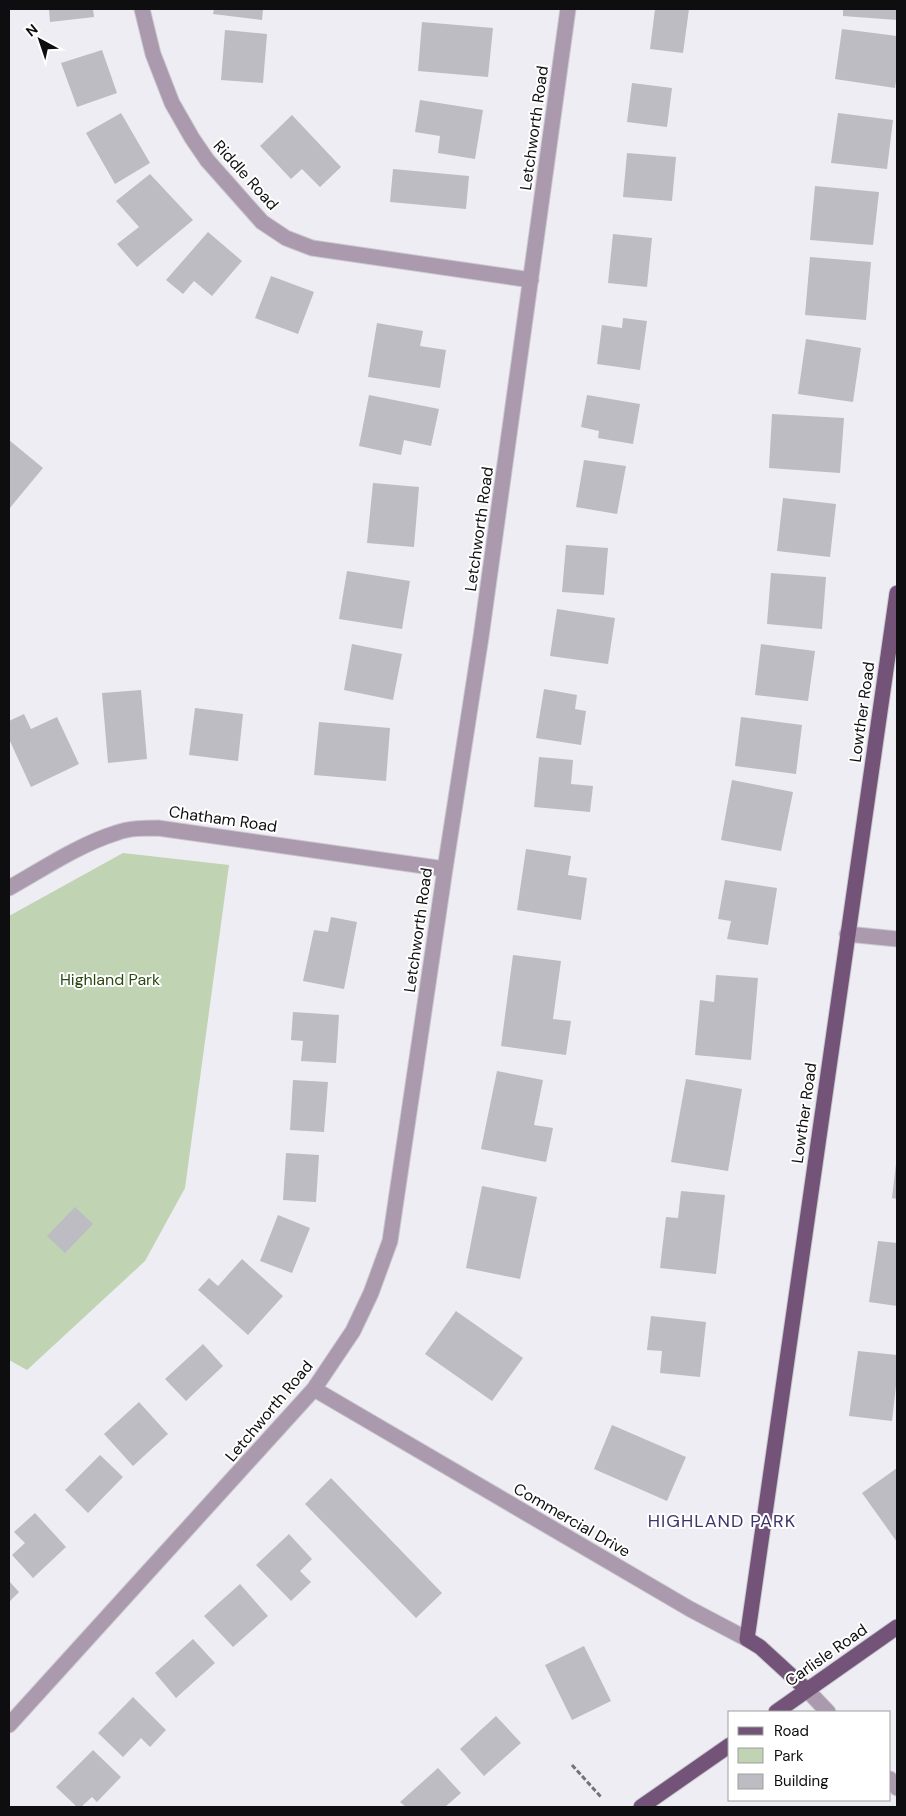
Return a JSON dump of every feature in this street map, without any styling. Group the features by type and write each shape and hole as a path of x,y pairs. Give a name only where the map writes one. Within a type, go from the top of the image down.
{"main road":[{"name":"Lowther Road","path":"747,1639 897,592"},
{"name":"Carlisle Road","path":"777,1711 897,1627"},
{"name":"Commercial Drive","path":"747,1639 760,1647 806,1690"},
{"path":"641,1807 728,1746"}],"street":[{"name":"Riddle Road","path":"142,9 153,54 172,103 206,160 262,222 286,238 312,248 531,280"},
{"name":"Letchworth Road","path":"9,1725 314,1389 353,1331 372,1293 390,1241 444,869 481,637 568,9"},
{"name":"Chatham Road","path":"9,888 86,844 117,832 134,829 158,828 444,869"},
{"path":"847,934 897,939"},
{"name":"Commercial Drive","path":"314,1389 690,1609 747,1639"},
{"path":"806,1690 827,1711"}],"path":[{"path":"572,1765 601,1797"}],"green space":[{"name":"Highland Park","path":"123,853 229,865 185,1188 145,1261 27,1370 9,1360 9,916"}],"building":[{"path":"49,9 93,9 94,17 50,22"},
{"path":"214,9 263,9 262,20 213,14"},
{"path":"655,9 689,9 683,53 650,49"},
{"path":"843,9 897,9 897,20 843,16"},
{"path":"422,22 493,28 488,77 418,71"},
{"path":"842,29 897,36 895,88 835,79"},
{"path":"225,30 267,34 263,83 221,80"},
{"path":"102,50 117,93 77,107 61,63"},
{"path":"632,83 672,88 667,127 627,122"},
{"path":"420,100 483,110 475,159 438,153 440,136 415,132"},
{"path":"121,113 150,163 115,184 86,133"},
{"path":"838,113 893,120 887,169 831,163"},
{"path":"292,115 341,167 320,187 302,169 291,179 260,146"},
{"path":"627,153 676,157 672,201 623,197"},
{"path":"393,169 469,176 466,209 390,202"},
{"path":"150,174 193,220 137,267 117,244 139,227 116,201"},
{"path":"815,186 879,192 873,245 810,240"},
{"path":"208,232 242,261 212,296 194,281 183,294 166,280"},
{"path":"613,234 652,238 647,287 608,283"},
{"path":"810,257 871,262 866,320 805,315"},
{"path":"271,276 314,292 298,334 255,318"},
{"path":"623,318 647,321 640,370 597,364 602,325 622,328"},
{"path":"377,323 423,331 420,346 446,350 440,388 368,377"},
{"path":"806,339 861,348 853,402 798,394"},
{"path":"369,395 439,409 431,446 404,440 401,455 359,446"},
{"path":"587,395 640,404 633,444 598,438 599,431 581,427"},
{"path":"772,414 844,418 840,473 769,468"},
{"path":"9,440 43,468 9,509"},
{"path":"584,460 626,466 617,514 576,507"},
{"path":"373,483 419,487 414,547 367,543"},
{"path":"783,498 836,504 830,557 777,551"},
{"path":"566,545 608,548 604,595 562,592"},
{"path":"347,571 410,581 402,629 339,619"},
{"path":"771,573 826,577 822,629 767,624"},
{"path":"557,609 615,618 608,664 550,656"},
{"path":"352,644 402,654 393,700 344,690"},
{"path":"761,644 815,651 808,701 755,695"},
{"path":"544,689 577,695 575,709 586,711 581,745 536,738"},
{"path":"141,690 147,759 108,763 102,693"},
{"path":"195,708 243,714 238,761 189,755"},
{"path":"24,714 31,729 57,717 79,764 31,787 9,739 9,721"},
{"path":"741,717 802,725 796,774 735,766"},
{"path":"319,722 390,728 386,781 314,775"},
{"path":"539,757 573,760 571,784 593,786 590,812 534,807"},
{"path":"732,780 793,792 781,851 721,840"},
{"path":"526,849 571,856 568,875 587,878 581,920 517,910"},
{"path":"725,880 777,888 768,945 727,939 731,921 718,919"},
{"path":"331,917 357,922 344,989 303,981 314,930 328,932"},
{"path":"513,955 561,961 553,1019 571,1021 566,1055 501,1046"},
{"path":"716,975 758,978 751,1060 695,1055 700,1000 714,1002"},
{"path":"293,1012 339,1015 336,1063 301,1061 303,1041 291,1040"},
{"path":"497,1071 543,1080 534,1125 553,1128 546,1162 481,1149"},
{"path":"686,1079 742,1089 728,1171 671,1162"},
{"path":"293,1080 328,1082 324,1132 290,1130"},
{"path":"286,1153 319,1155 316,1202 283,1200"},
{"path":"897,1164 897,1199 892,1198"},
{"path":"482,1186 537,1197 520,1279 466,1268"},
{"path":"681,1191 725,1195 716,1274 660,1268 666,1217 678,1218"},
{"path":"75,1207 93,1224 65,1253 47,1236"},
{"path":"278,1215 310,1228 292,1273 260,1261"},
{"path":"878,1241 897,1243 897,1306 869,1302"},
{"path":"242,1259 283,1296 248,1335 198,1290 209,1278 218,1286"},
{"path":"456,1311 523,1358 492,1401 425,1354"},
{"path":"651,1316 706,1322 700,1377 660,1373 662,1351 647,1350"},
{"path":"203,1344 223,1366 186,1401 165,1379"},
{"path":"858,1351 897,1355 897,1377 892,1421 849,1416"},
{"path":"139,1402 168,1434 133,1466 104,1434"},
{"path":"612,1425 686,1457 667,1501 594,1469"},
{"path":"100,1455 123,1477 88,1513 65,1490"},
{"path":"897,1468 897,1542 862,1493"},
{"path":"331,1478 442,1593 416,1618 305,1504"},
{"path":"35,1513 66,1547 33,1578 12,1555 25,1543 14,1532"},
{"path":"289,1534 312,1559 300,1571 311,1582 291,1601 256,1565"},
{"path":"9,1581 19,1592 9,1602"},
{"path":"240,1584 268,1616 233,1647 204,1616"},
{"path":"193,1639 215,1663 176,1698 155,1673"},
{"path":"584,1646 611,1701 572,1720 545,1665"},
{"path":"133,1697 166,1730 150,1747 141,1738 123,1757 98,1733"},
{"path":"496,1716 521,1743 484,1776 460,1749"},
{"path":"93,1750 121,1777 97,1802 92,1797 81,1807 77,1807 56,1787"},
{"path":"438,1768 461,1793 445,1807 406,1807 400,1802"}],"district":[{"name":"HIGHLAND PARK","path":"722,1521"}]}
